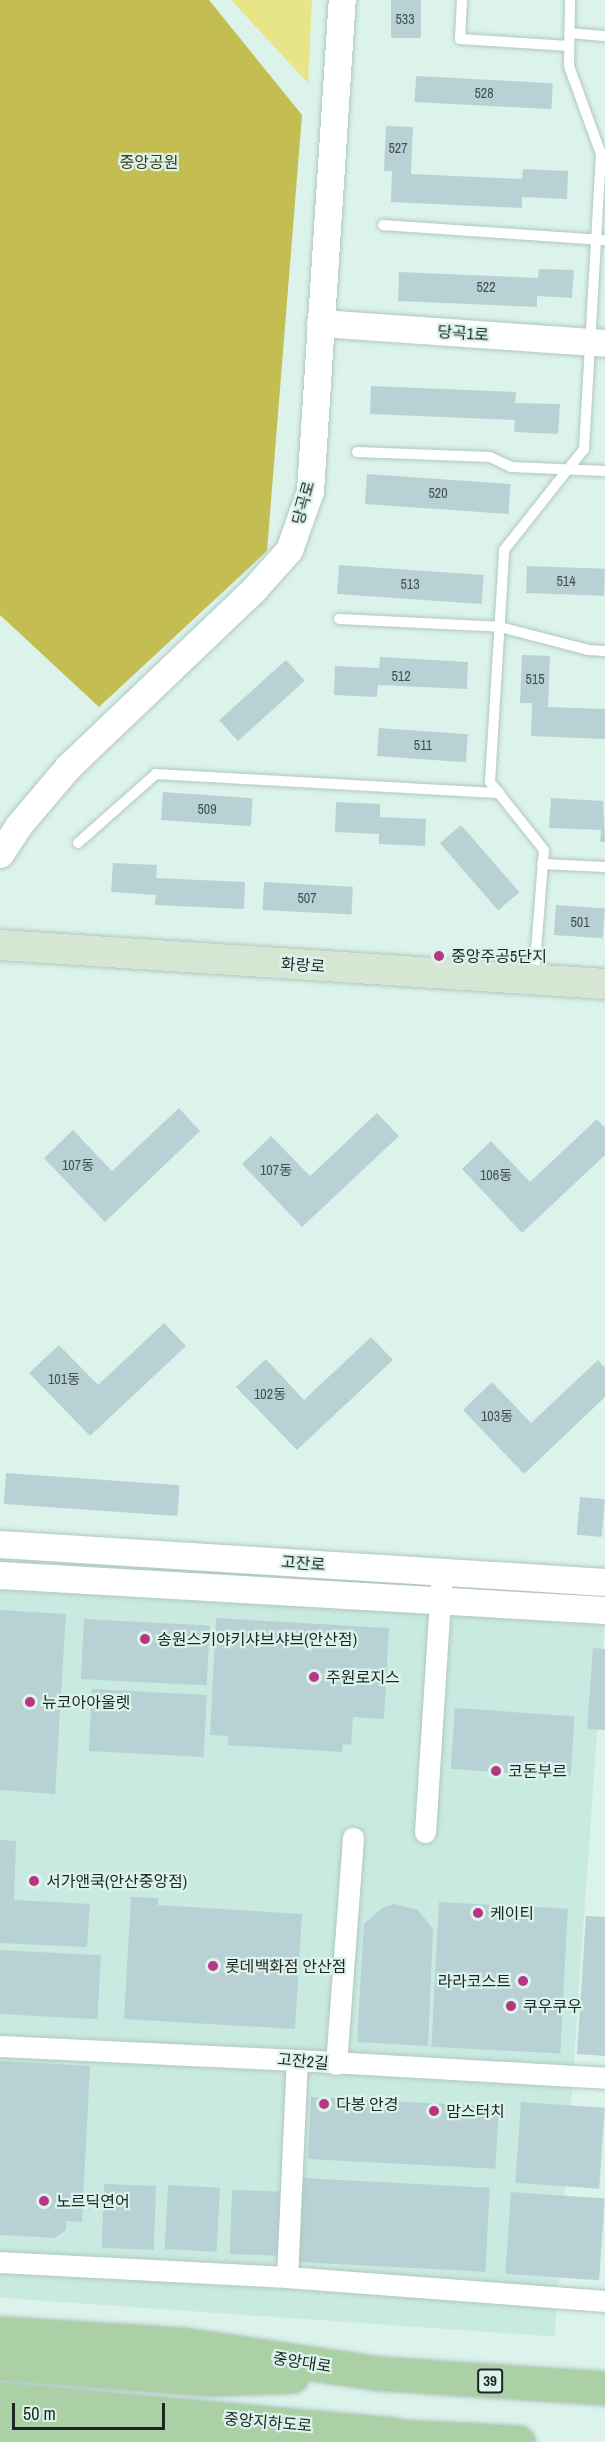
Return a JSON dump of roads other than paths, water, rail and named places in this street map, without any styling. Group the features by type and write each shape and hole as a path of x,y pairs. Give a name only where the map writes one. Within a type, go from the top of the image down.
{"main road":[{"name":"화랑로","path":"0,945 605,984"},
{"name":"중앙대로","path":"0,2333 182,2344 375,2373 605,2388"},
{"name":"39","path":"0,2363 207,2379 375,2373"},
{"name":"중앙지하도로","path":"0,2399 393,2434"},
{"path":"0,2427 206,2442 393,2434 518,2442"}],"street":[{"name":"당곡로","path":"0,854 18,826 68,767 255,588 289,550 309,491 342,0"},
{"name":"당곡1로","path":"320,323 598,343"},
{"name":"고잔로","path":"0,1544 605,1582"},
{"path":"425,1832 442,1571"},
{"name":"고잔로","path":"0,1575 605,1610"},
{"path":"336,2064 353,1838"},
{"name":"고잔2길","path":"0,2046 605,2078"},
{"path":"287,2277 297,2060"},
{"path":"0,2262 287,2277 605,2301"}],"lane":[{"path":"462,0 460,39 569,46"},
{"path":"534,980 544,850 490,782 504,550 584,449 598,343 601,154 569,66 570,0"},
{"path":"569,33 605,36"},
{"path":"383,225 600,239"},
{"path":"357,452 490,457 511,467 605,471"},
{"path":"339,619 500,627 588,650 605,651"},
{"path":"78,843 156,774 499,793"},
{"path":"543,864 605,867"}],"place":[{"name":"중앙주공5단지","path":"439,956"},
{"name":"송원스키야키샤브샤브(안산점)","path":"145,1639"},
{"name":"주원로지스","path":"314,1677"},
{"name":"뉴코아아울렛","path":"30,1702"},
{"name":"코돈부르","path":"496,1771"},
{"name":"서가앤쿡(안산중앙점)","path":"34,1881"},
{"name":"케이티","path":"478,1913"},
{"name":"롯데백화점 안산점","path":"213,1966"},
{"name":"라라코스트","path":"523,1981"},
{"name":"쿠우쿠우","path":"511,2006"},
{"name":"다봉 안경","path":"324,2104"},
{"name":"맘스터치","path":"434,2111"},
{"name":"노르딕연어","path":"44,2201"}],"park label":[{"name":"중앙공원","path":"149,162"}]}
